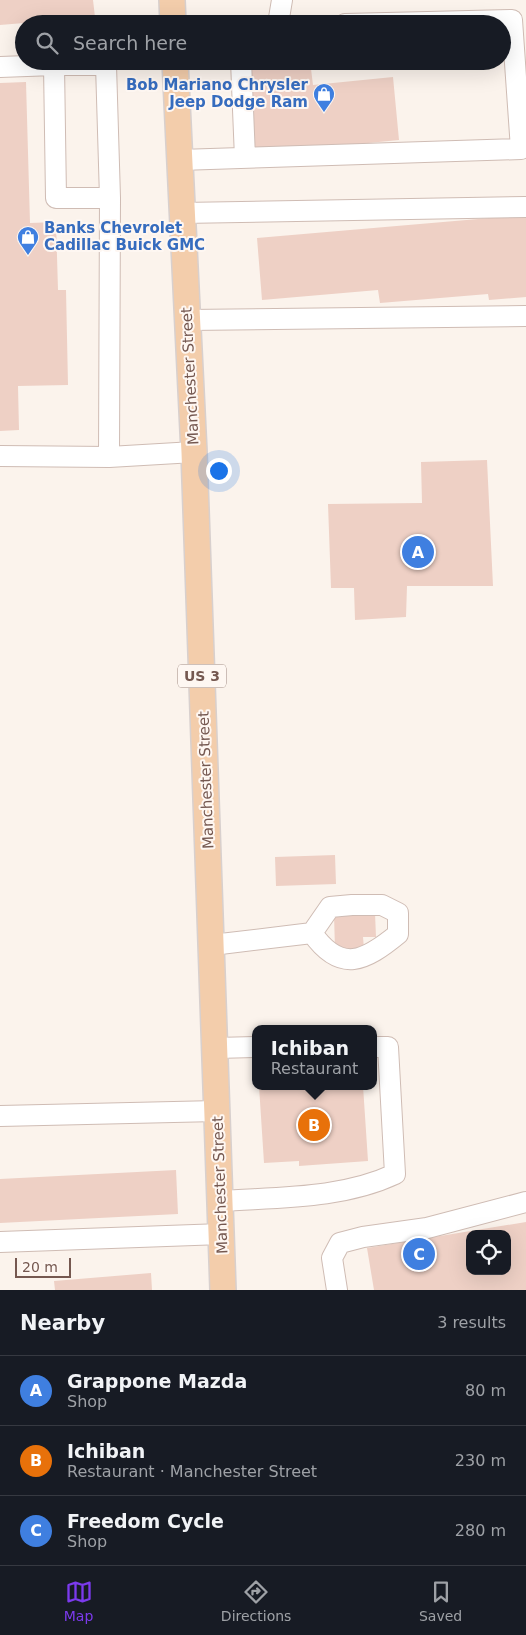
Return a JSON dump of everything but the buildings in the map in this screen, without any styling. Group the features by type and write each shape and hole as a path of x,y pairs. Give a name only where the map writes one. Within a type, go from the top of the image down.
{"main road":[{"path":"172,0 173,15"},
{"name":"Manchester Street","path":"175,70 194,452 223,1290"}],"lane":[{"path":"280,15 282,0"},
{"path":"180,160 521,149 519,20"},
{"path":"0,67 15,67"},
{"path":"54,70 56,198 110,198"},
{"path":"106,70 110,198 109,456"},
{"path":"241,70 245,158"},
{"path":"182,213 526,207"},
{"path":"188,320 526,316"},
{"path":"0,456 109,456 194,452"},
{"path":"212,945 312,933"},
{"path":"221,1201 348,1190 373,1184 395,1174 388,1047 377,1046"},
{"path":"216,1048 252,1047"},
{"path":"0,1116 218,1111"},
{"path":"337,1290 332,1258 340,1243 363,1237 427,1228 526,1202"},
{"path":"0,1242 222,1234"}],"place":[{"name":"Bob Mariano Chrysler Jeep Dodge Ram","path":"324,113"},
{"name":"Banks Chevrolet Cadillac Buick GMC","path":"28,256"},
{"name":"Grappone Mazda","path":"418,552"},
{"name":"Ichiban","path":"314,1125"},
{"name":"Freedom Cycle","path":"419,1254"}]}
